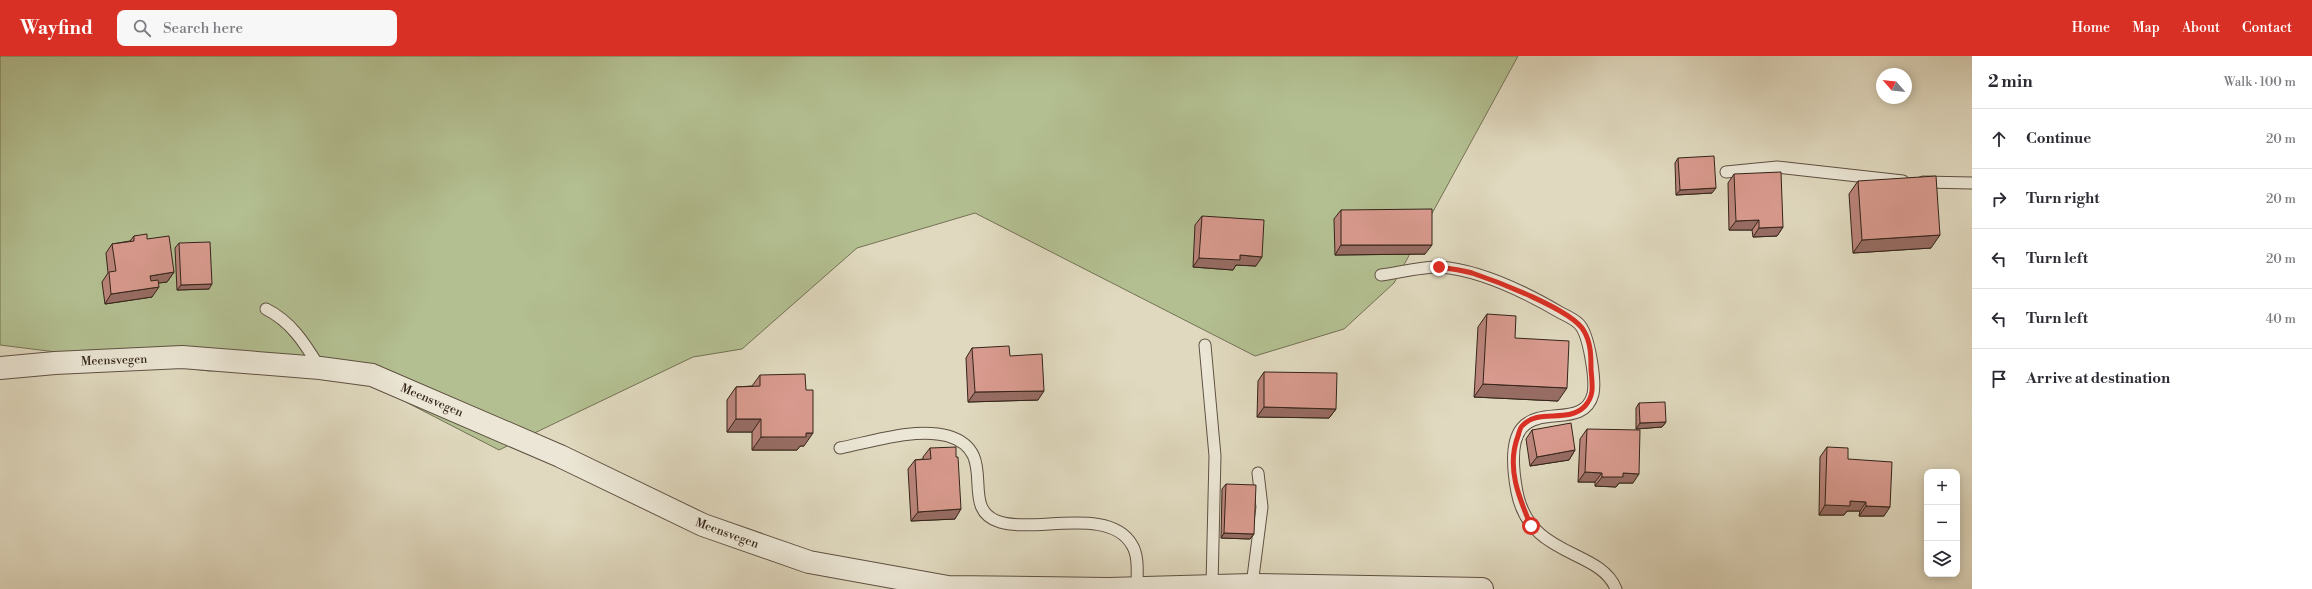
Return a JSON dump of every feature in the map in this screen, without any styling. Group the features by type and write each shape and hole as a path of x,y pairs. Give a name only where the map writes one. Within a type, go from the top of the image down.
{"street":[{"name":"Meensvegen","path":"0,368 55,363 182,357 320,368 372,375 560,456 703,525 809,562 948,586 1110,589 1138,587 1252,585 1482,589"}],"lane":[{"path":"1726,172 1777,167 1916,182 1972,183"},
{"path":"1381,275 1439,267 1471,273 1535,298 1579,323 1584,331 1590,347 1593,394 1585,406 1578,412 1566,415 1537,417 1522,425 1512,460 1518,494 1531,526 1551,543 1593,566 1609,577 1616,589"},
{"path":"266,309 280,316 296,332 320,368"},
{"path":"1205,345 1215,456 1212,585"},
{"path":"840,448 900,435 931,434 947,436 960,441 972,450 976,461 980,508 987,516 1000,522 1022,524 1089,522 1110,528 1127,537 1133,546 1136,557 1138,587"},
{"path":"1252,585 1262,507 1258,474"}],"green space":[{"path":"0,56 1518,56 1394,283 1344,329 1255,356 975,213 857,248 742,349 693,357 499,450 336,366 209,371 0,345"}],"building":[{"path":"1714,156 1716,188 1680,190 1678,158"},
{"path":"1781,172 1783,227 1759,228 1759,220 1736,221 1734,174"},
{"path":"1936,176 1940,235 1862,240 1858,181"},
{"path":"1432,209 1432,245 1341,245 1341,210"},
{"path":"1202,216 1264,220 1262,257 1240,255 1240,260 1199,258"},
{"path":"147,234 147,239 169,236 174,272 150,276 151,281 158,280 159,287 111,294 109,272 116,271 112,244 134,241 134,236"},
{"path":"210,242 212,284 181,285 179,243"},
{"path":"1487,314 1516,316 1515,338 1569,341 1567,388 1483,384"},
{"path":"1009,346 1010,356 1042,354 1044,391 975,392 972,348"},
{"path":"1264,372 1337,373 1336,409 1264,407"},
{"path":"805,374 806,390 813,390 813,433 806,433 806,437 761,437 761,419 736,419 736,387 760,386 760,375"},
{"path":"1665,402 1666,422 1640,423 1639,403"},
{"path":"1571,423 1575,450 1537,457 1532,430"},
{"path":"1587,429 1640,430 1639,474 1623,473 1623,477 1602,477 1602,473 1585,472"},
{"path":"956,447 961,509 918,512 915,460 931,459 930,448"},
{"path":"1827,447 1848,448 1848,459 1892,462 1890,507 1866,506 1866,502 1850,501 1850,506 1825,505"},
{"path":"1226,484 1256,485 1254,534 1224,533"}],"route":[{"path":"1439,267 1471,273 1535,298 1579,323 1584,331 1590,347 1593,394 1585,406 1578,412 1566,415 1537,417 1522,425 1516,442 1512,460 1518,494 1531,526"}]}
